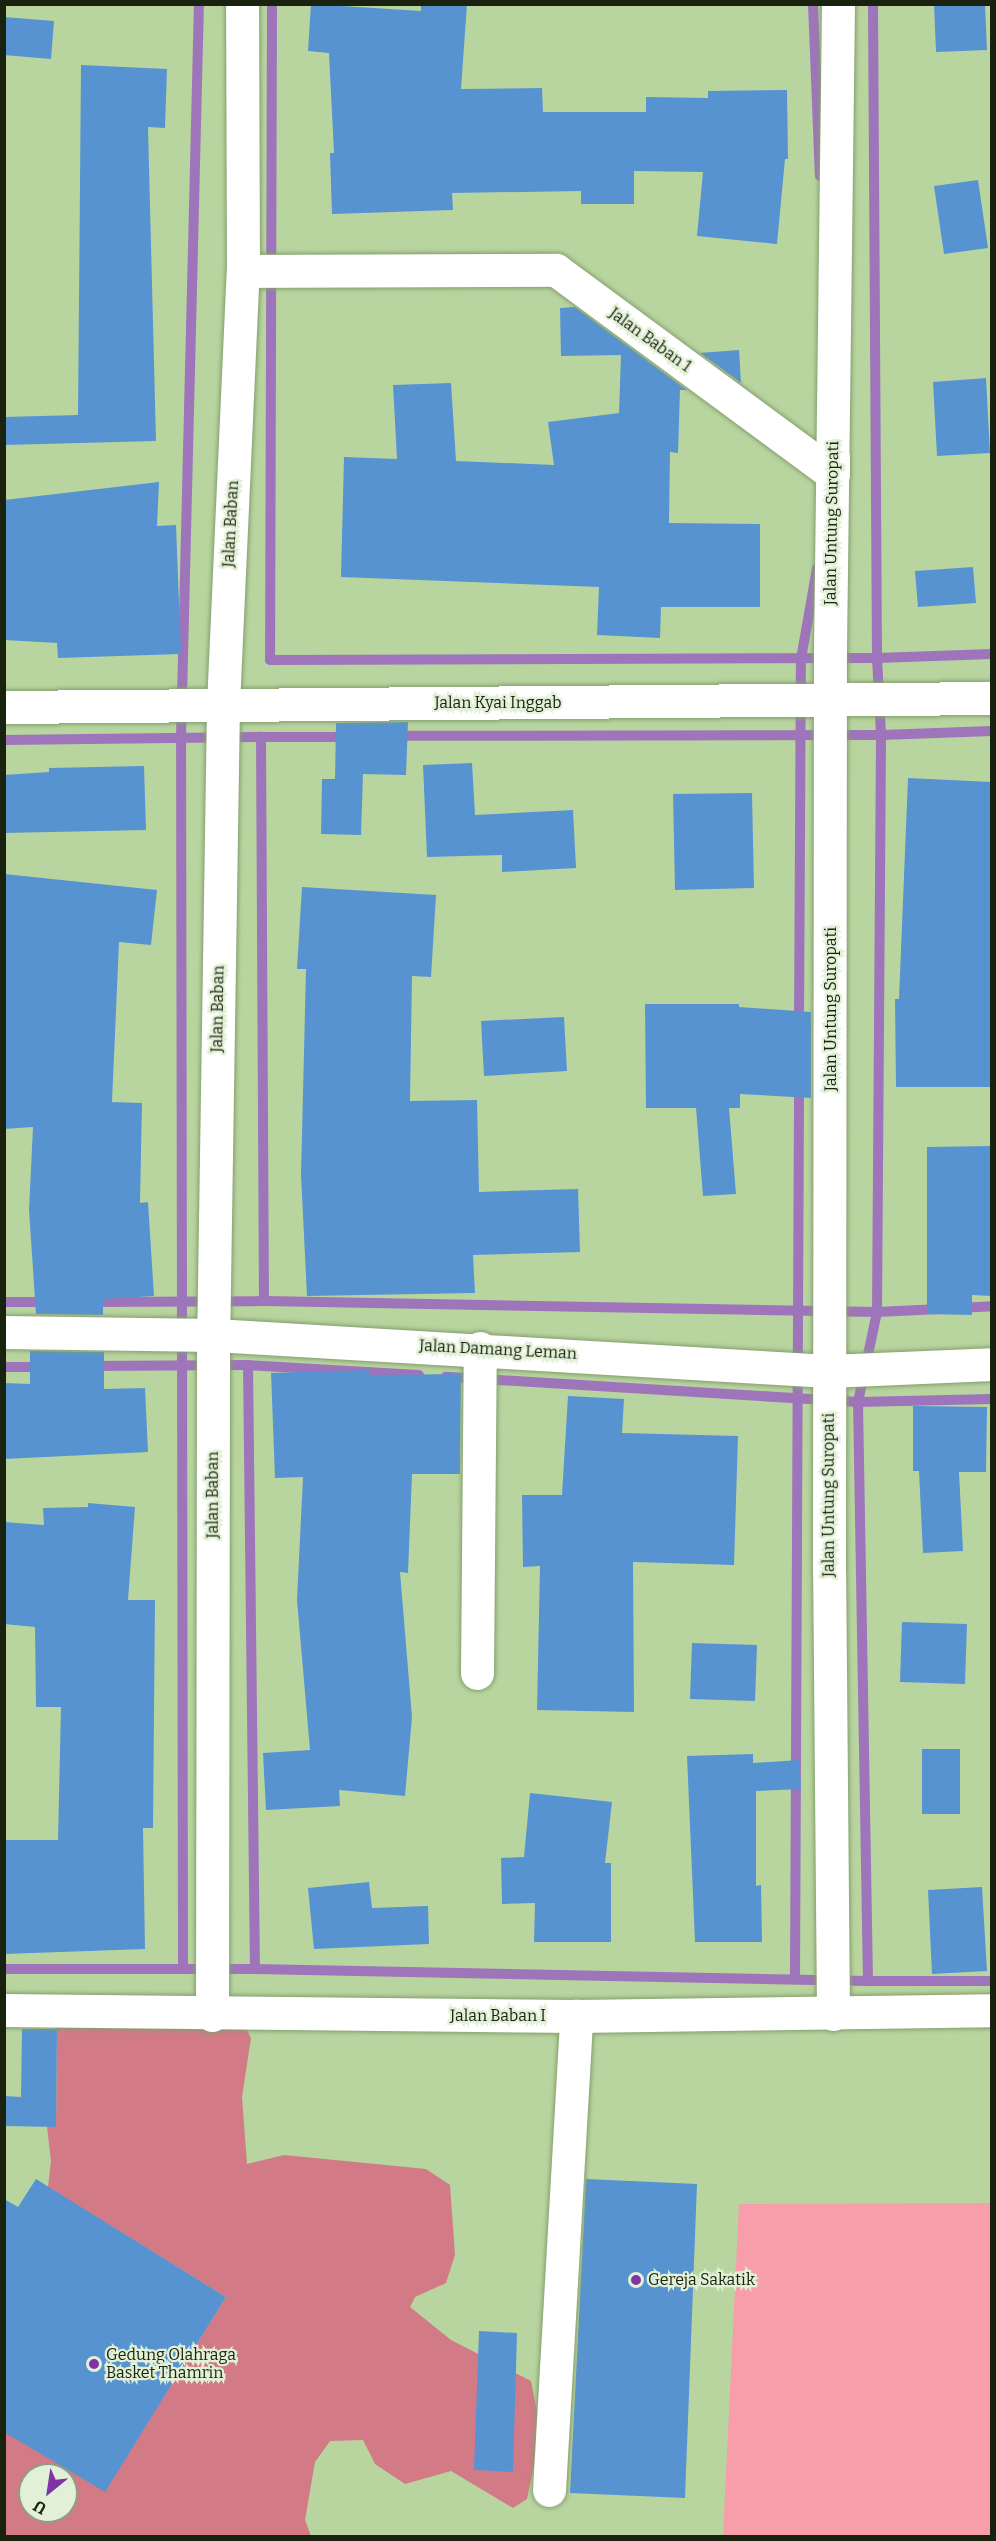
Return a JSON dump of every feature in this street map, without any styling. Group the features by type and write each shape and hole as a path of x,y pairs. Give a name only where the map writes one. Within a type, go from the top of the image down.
{"street":[{"name":"Jalan Baban","path":"212,2015 213,1342 223,705 243,271 242,4"},
{"path":"833,474 838,4"},
{"name":"Jalan Baban 1","path":"243,271 556,270 833,474"},
{"name":"Jalan Untung Suropati","path":"833,474 828,1371 833,2014"},
{"name":"Jalan Kyai Inggab","path":"4,707 992,698"},
{"name":"Jalan Damang Leman","path":"4,1332 213,1342 480,1348 828,1371 992,1365"},
{"path":"477,1673 480,1348"},
{"name":"Jalan Baban I","path":"4,2010 212,2015 576,2016 992,2010"},
{"path":"549,2490 576,2016"}],"shaded area":[{"path":"57,2017 245,2026 251,2038 242,2097 247,2164 284,2155 426,2169 450,2185 455,2255 446,2283 415,2297 410,2307 451,2340 531,2381 541,2432 527,2499 513,2508 451,2471 405,2484 375,2464 363,2440 330,2441 315,2462 305,2520 311,2536 5,2536 5,2432 58,2463 18,2463 18,2523 78,2523 78,2475 105,2491 226,2297 48,2187 51,2161 47,2127 56,2126"},
{"path":"991,2203 991,2536 723,2536 739,2204"}],"building":[{"path":"311,4 421,11 421,4 467,4 461,89 542,88 543,112 646,112 646,97 708,98 708,91 787,90 788,159 785,159 777,244 697,236 703,172 634,171 634,204 581,204 581,191 452,193 453,210 332,214 330,153 334,153 329,53 308,51"},
{"path":"934,4 985,4 987,50 936,52"},
{"path":"4,17 54,21 51,59 4,55"},
{"path":"81,65 167,69 165,128 148,127 156,441 4,445 4,417 78,415"},
{"path":"978,180 988,248 944,254 934,186"},
{"path":"575,307 687,390 680,390 678,453 670,452 669,523 760,524 760,607 661,607 660,638 597,635 599,587 341,577 344,457 397,459 393,385 451,383 456,461 554,465 548,422 619,413 621,355 561,356 560,308"},
{"path":"739,350 741,383 700,353"},
{"path":"986,378 990,453 937,456 933,382"},
{"path":"159,482 157,526 176,525 181,654 58,658 57,643 4,640 4,500"},
{"path":"973,567 976,603 918,607 915,571"},
{"path":"408,722 406,775 363,774 361,835 321,834 322,779 335,779 336,723"},
{"path":"472,763 475,815 573,810 576,868 502,872 502,855 427,857 423,765"},
{"path":"144,766 146,830 4,833 4,775 49,772 49,768"},
{"path":"908,778 992,782 992,1087 896,1087 895,999 899,999"},
{"path":"752,793 754,888 675,890 673,794"},
{"path":"4,874 157,890 151,945 119,942 112,1102 142,1103 140,1203 148,1202 154,1296 103,1299 103,1315 36,1314 29,1210 33,1127 4,1129"},
{"path":"302,887 436,895 431,977 412,976 410,1101 477,1100 479,1192 578,1189 580,1252 473,1255 475,1293 307,1296 301,1175 306,969 297,969"},
{"path":"645,1004 739,1004 739,1007 811,1012 811,1098 740,1094 740,1108 729,1108 736,1194 703,1196 696,1108 646,1108"},
{"path":"564,1017 567,1071 484,1076 481,1021"},
{"path":"992,1146 992,1296 972,1295 972,1315 927,1314 927,1147"},
{"path":"30,1351 104,1352 104,1389 145,1388 148,1452 4,1459 4,1383 30,1384"},
{"path":"370,1370 370,1375 461,1374 460,1474 412,1474 408,1573 400,1572 412,1717 405,1796 339,1790 340,1806 266,1810 263,1753 310,1750 297,1600 303,1477 275,1478 271,1373"},
{"path":"568,1396 624,1399 622,1433 738,1436 734,1565 633,1562 634,1712 537,1710 540,1566 523,1567 522,1495 562,1495"},
{"path":"913,1406 987,1407 986,1472 959,1472 963,1551 923,1553 919,1471 913,1471"},
{"path":"88,1503 135,1507 128,1600 155,1600 153,1828 143,1828 145,1949 4,1954 4,1840 58,1840 61,1707 36,1707 35,1627 4,1624 4,1522 44,1525 43,1508 88,1507"},
{"path":"902,1622 967,1624 965,1684 900,1682"},
{"path":"692,1643 757,1645 755,1701 690,1699"},
{"path":"922,1749 960,1749 960,1814 922,1814"},
{"path":"753,1754 753,1763 799,1760 801,1789 756,1791 756,1886 761,1885 762,1942 695,1942 687,1756"},
{"path":"530,1793 612,1802 605,1863 611,1863 611,1942 534,1942 535,1903 502,1904 501,1858 524,1857"},
{"path":"369,1882 372,1908 428,1906 429,1944 314,1949 308,1888"},
{"path":"982,1887 987,1971 932,1974 928,1890"},
{"path":"22,2029 57,2029 56,2127 4,2126 4,2096 21,2097"},
{"name":"Gedung Olahraga Basket Thamrin","path":"36,2179 226,2297 105,2492 78,2476 78,2463 56,2463 4,2432 4,2199 18,2207"},
{"name":"Gereja Sakatik","path":"586,2179 697,2184 685,2498 570,2493"},
{"path":"479,2331 517,2333 513,2472 474,2470"}],"waterway":[{"path":"183,1969 181,738 199,4"},
{"path":"272,4 270,660 877,658 881,735 394,736"},
{"path":"813,4 820,176"},
{"path":"873,4 877,658 992,654"},
{"path":"799,1025 801,659 817,568"},
{"path":"940,1309 877,1312 881,735 992,731"},
{"path":"349,737 261,737 264,1301 877,1312 858,1402 446,1377"},
{"path":"4,740 261,737"},
{"path":"795,1979 799,1085"},
{"path":"91,1302 264,1301"},
{"path":"4,1302 48,1302"},
{"path":"959,1308 992,1306"},
{"path":"90,1366 248,1365"},
{"path":"419,1375 248,1365 255,1969 868,1981"},
{"path":"4,1367 44,1367"},
{"path":"992,1399 858,1402 868,1981 992,1981"},
{"path":"4,1969 255,1969"}],"place":[{"name":"Gereja Sakatik","path":"636,2280"},
{"name":"Gedung Olahraga Basket Thamrin","path":"94,2364"}]}
